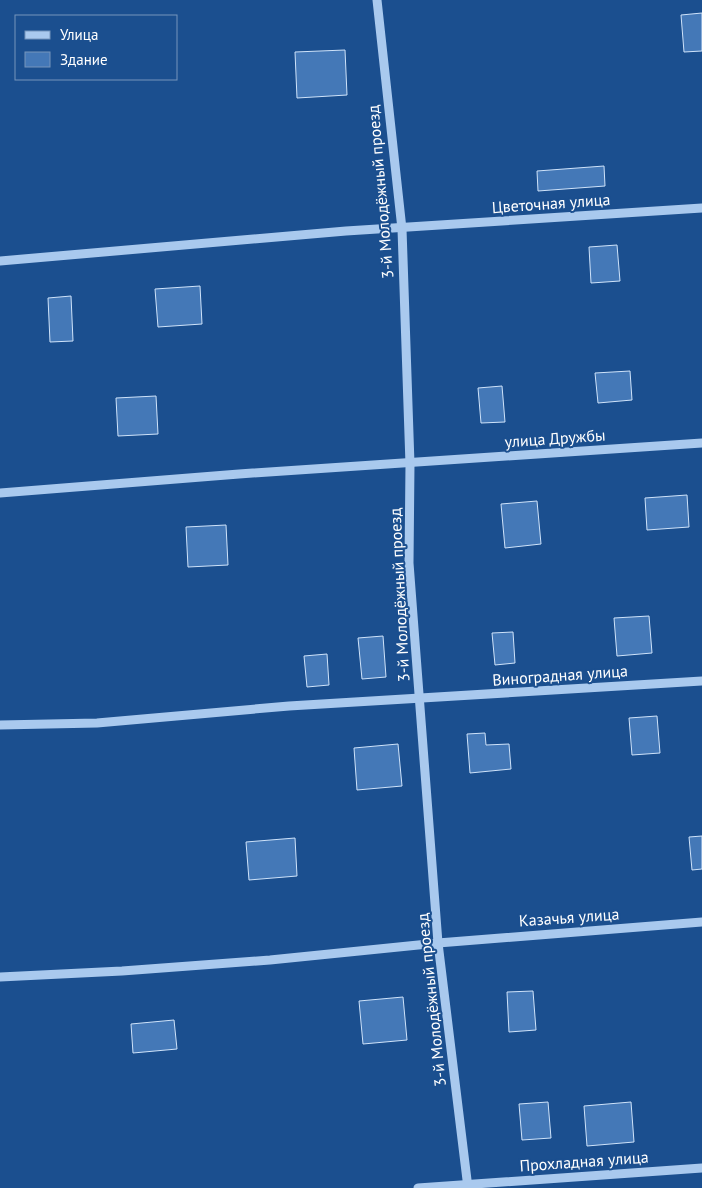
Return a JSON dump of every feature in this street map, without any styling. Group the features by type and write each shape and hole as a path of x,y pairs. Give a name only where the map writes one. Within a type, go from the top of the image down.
{"street":[{"name":"3-й Молодёжный проезд","path":"377,0 402,229 410,464 409,563 421,699 438,943 468,1186"},
{"name":"Цветочная улица","path":"0,262 346,231 402,229 702,208"},
{"name":"улица Дружбы","path":"0,493 238,474 702,443"},
{"name":"Виноградная улица","path":"0,726 97,723 289,706 702,681"},
{"name":"Казачья улица","path":"0,977 122,971 270,960 438,943 702,922"},
{"name":"Прохладная улица","path":"418,1188 468,1186 702,1168"}],"building":[{"path":"702,13 702,51 684,52 681,15"},
{"path":"345,50 347,95 297,98 295,52"},
{"path":"604,166 605,186 538,191 537,171"},
{"path":"617,245 620,281 591,283 589,247"},
{"path":"200,286 202,324 158,327 155,289"},
{"path":"71,296 73,341 50,342 48,298"},
{"path":"630,371 632,400 598,403 595,373"},
{"path":"502,386 505,422 481,423 478,388"},
{"path":"156,396 158,434 118,436 116,398"},
{"path":"687,495 689,527 647,530 645,498"},
{"path":"537,501 541,544 505,548 501,504"},
{"path":"226,525 228,565 188,567 186,527"},
{"path":"649,616 652,653 617,656 614,618"},
{"path":"513,632 515,663 495,665 492,633"},
{"path":"383,636 386,677 362,679 358,638"},
{"path":"327,654 329,685 307,687 304,656"},
{"path":"657,716 660,753 632,755 629,718"},
{"path":"485,733 486,745 509,744 511,769 470,773 467,734"},
{"path":"398,744 402,786 357,790 354,748"},
{"path":"702,836 702,869 692,870 689,837"},
{"path":"295,838 297,876 249,880 246,842"},
{"path":"533,991 536,1030 509,1032 507,992"},
{"path":"403,997 407,1040 363,1044 359,1001"},
{"path":"174,1020 177,1049 133,1053 131,1024"},
{"path":"548,1102 551,1138 522,1140 519,1104"},
{"path":"631,1102 634,1142 587,1146 584,1106"}]}
